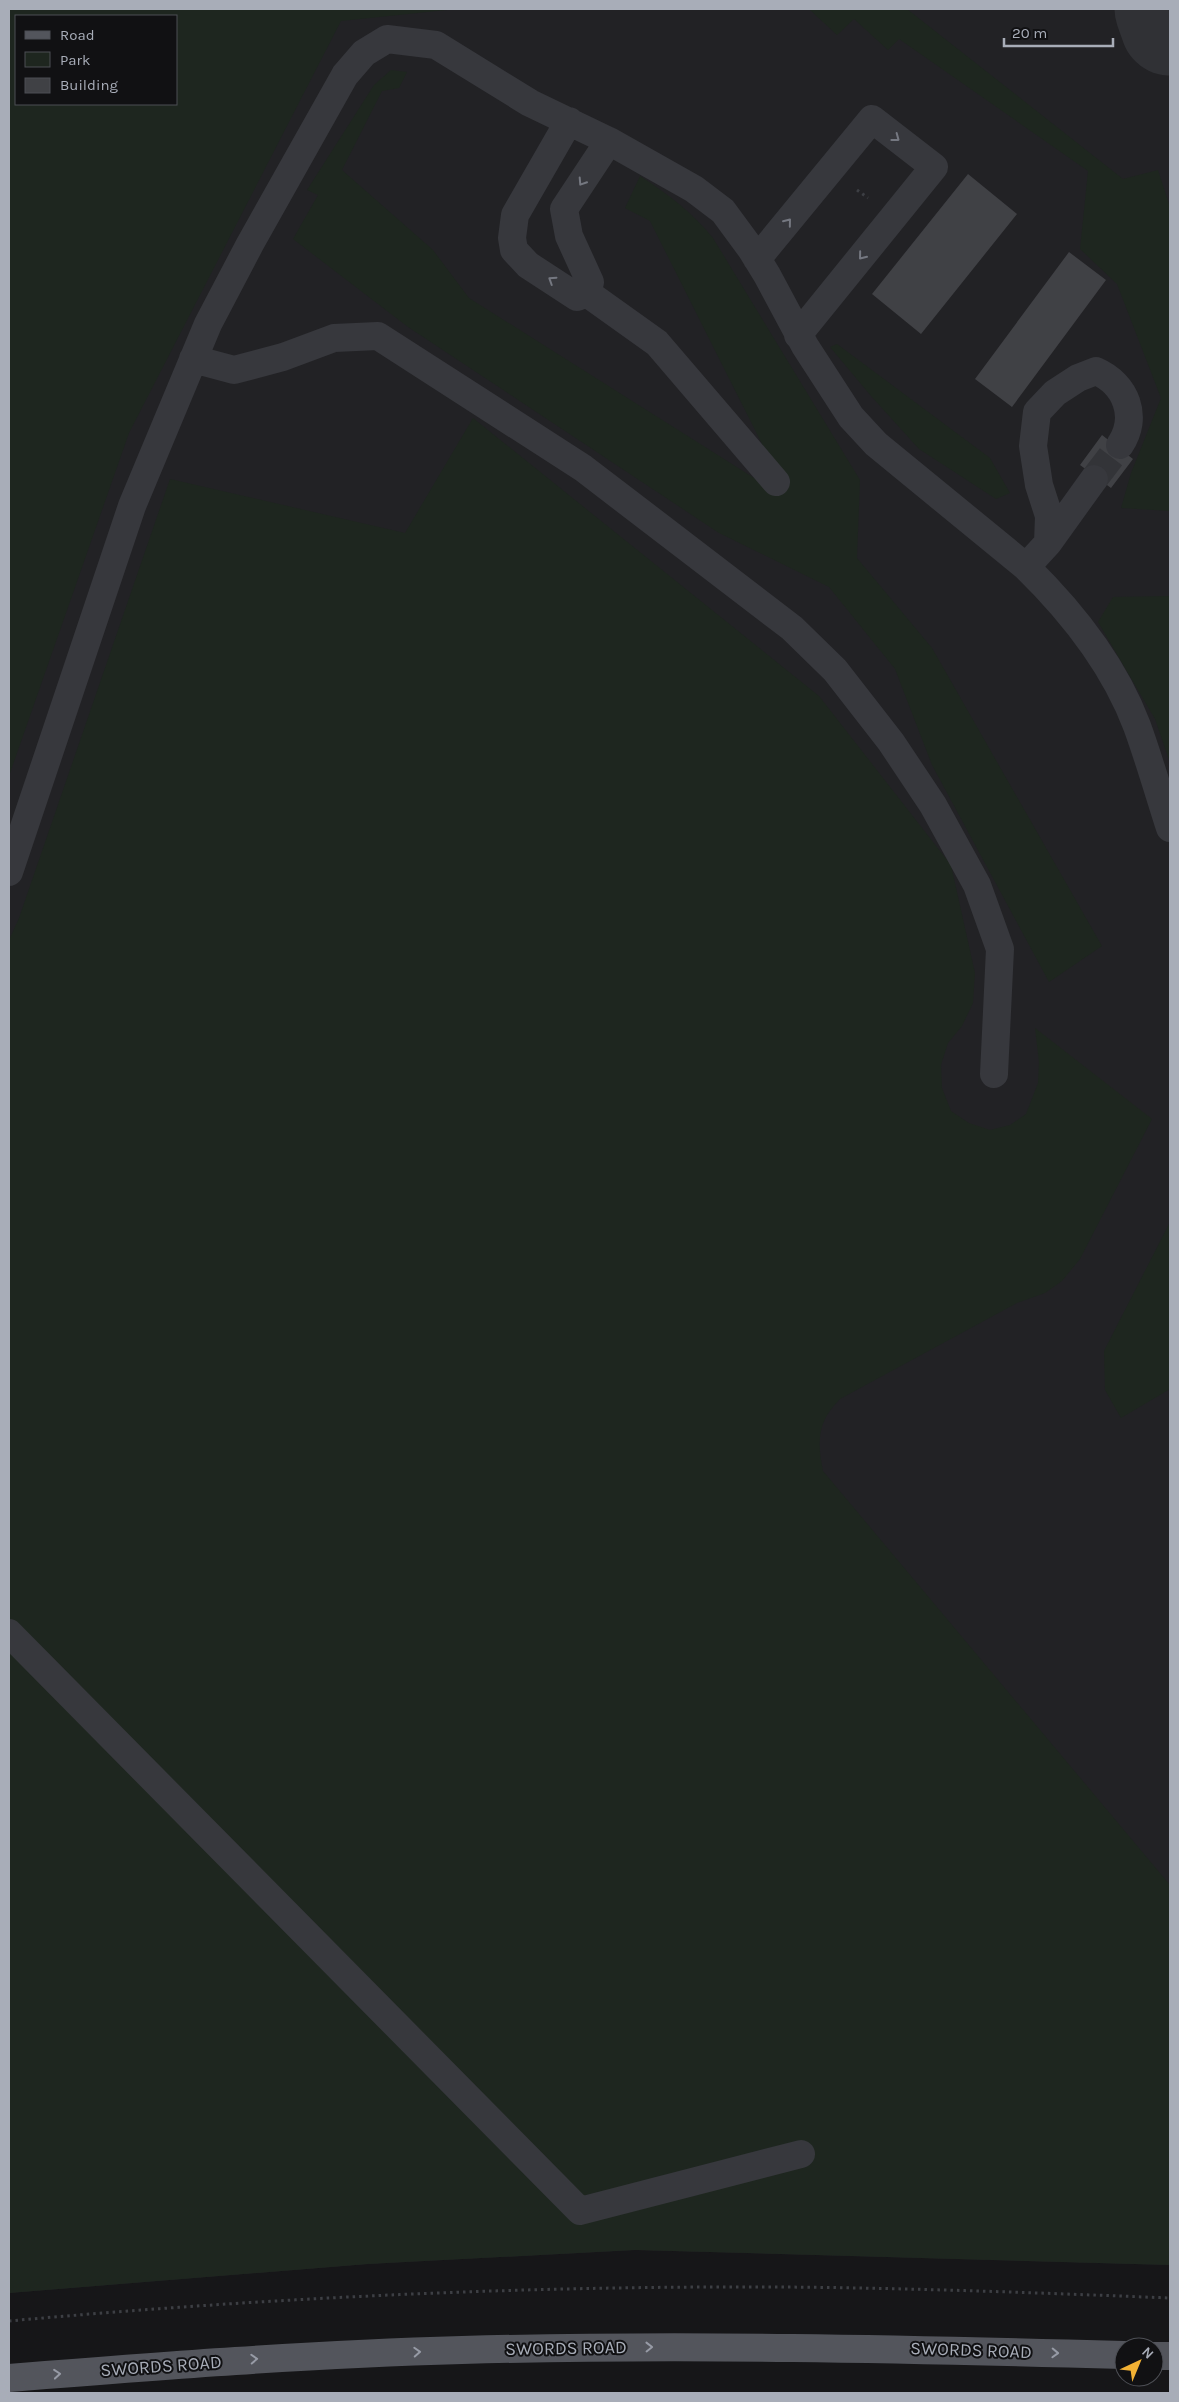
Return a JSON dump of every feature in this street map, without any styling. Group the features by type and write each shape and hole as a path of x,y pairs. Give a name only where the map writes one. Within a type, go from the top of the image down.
{"main road":[{"name":"SWORDS ROAD","path":"9,2378 208,2362 461,2350 714,2346 1114,2355"}],"lane":[{"path":"9,872 132,506 208,324 250,244 345,75 364,53 387,39 436,45 530,103 608,141 694,189 723,211 757,260 798,334 845,408 876,444 1026,567 1054,594 1087,634 1109,670 1136,724 1170,828"},
{"path":"757,260 872,119 934,167 798,334"},
{"path":"569,121 515,215 512,238 514,250 528,265 577,297 586,293 590,282 569,236 564,209 608,141"},
{"path":"586,293 657,343 776,482"},
{"path":"193,359 234,370 283,357 334,338 378,336 583,468 792,628 835,670 891,742 933,805 977,885 1000,949 994,1074"},
{"path":"1048,543 1049,516 1040,485 1033,446 1037,412 1054,393 1078,378 1096,371 1110,377 1124,393 1130,414 1126,435 1120,444"},
{"path":"1026,567 1048,543 1094,479"},
{"path":"9,1633 580,2210 801,2154"}],"path":[{"path":"831,169 874,203 879,199 897,213"},
{"path":"9,2320 296,2299 567,2289 806,2287 1170,2298"}],"shaded area":[{"path":"9,9 1170,9 1170,2265 635,2250 368,2264 9,2293"}],"green space":[{"path":"9,9 456,9 341,21 129,433 9,776"},
{"path":"796,9 907,9 1123,179 1158,170 1170,207 1170,511 1121,508 1131,473 1161,398 1117,284 1080,249 1088,171 899,39 888,50 854,19 837,35 810,10"},
{"path":"391,70 407,72 399,88 382,91 342,170 433,250 469,298 770,488 779,478 650,221 625,208 640,176 679,204 713,238 860,480 857,558 932,648 1102,946 1049,982 932,765 895,669 829,587 719,533 408,327 293,239 318,195 307,190 374,85"},
{"path":"837,344 990,458 1010,493 996,499 919,449 830,347"},
{"path":"473,418 819,696 951,865 975,973 973,1003 962,1026 948,1043 941,1065 942,1088 951,1111 969,1123 990,1130 1010,1125 1026,1114 1038,1083 1039,1062 1035,1028 1152,1119 1080,1259 1062,1281 1045,1293 1017,1303 840,1399 832,1407 823,1424 820,1450 823,1471 1170,1885 1170,2265 635,2250 368,2264 9,2293 9,940 19,918 170,479 405,533"},
{"path":"1170,596 1170,763 1155,719 1098,622 1113,597"},
{"path":"1170,1222 1170,1389 1121,1418 1105,1390 1104,1351"}],"building":[{"path":"968,174 1017,214 921,334 872,294"},
{"path":"1069,252 1106,280 1012,407 975,379"},
{"path":"1102,435 1133,459 1111,488 1080,465"}],"taxiway":[{"path":"1164,9 1170,26"}],"tunnel":[{"path":"1094,479 1120,445"}]}
